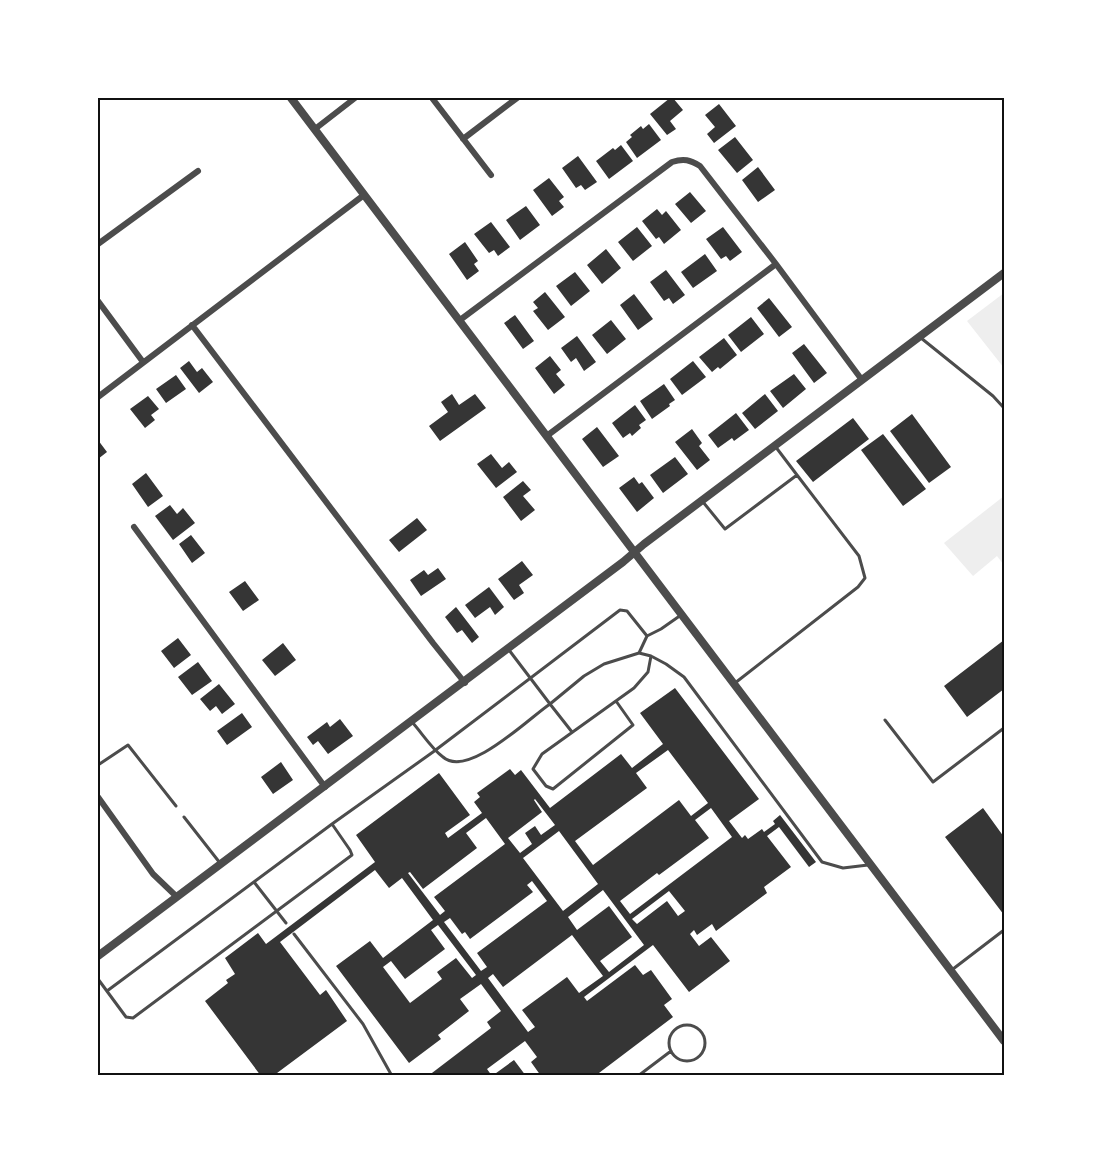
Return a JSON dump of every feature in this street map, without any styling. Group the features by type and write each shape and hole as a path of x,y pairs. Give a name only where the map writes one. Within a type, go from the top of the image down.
{"street":[{"path":"291,98 1005,1041"},
{"path":"315,129 355,98"},
{"path":"432,98 491,175"},
{"path":"463,139 517,98"},
{"path":"460,320 672,162 681,159 690,160 700,166 862,380"},
{"path":"98,244 198,171"},
{"path":"98,397 364,195"},
{"path":"548,435 776,264"},
{"path":"98,956 465,683 1005,273"},
{"path":"98,301 143,362"},
{"path":"192,325 465,683"},
{"path":"134,527 325,787"},
{"path":"98,797 153,873 177,897"}],"lane":[{"path":"920,337 1005,408"},
{"path":"735,683 858,588 865,578 859,556 775,446"},
{"path":"702,501 725,529 797,475"},
{"path":"107,991 436,749 620,610 627,611 647,636"},
{"path":"639,653 647,636 662,629 682,614"},
{"path":"508,649 572,732"},
{"path":"412,722 444,759 455,763 471,759 495,746 584,676 604,664 639,653 651,656 684,677 822,862 843,868 872,864"},
{"path":"616,701 633,725 553,789 546,786 533,769 542,754 634,688 648,672 651,656"},
{"path":"885,720 933,782 1005,728"},
{"path":"98,765 128,745 176,806"},
{"path":"184,817 221,864"},
{"path":"98,979 126,1017 133,1018 352,855 332,824"},
{"path":"254,882 286,923"},
{"path":"951,970 1005,930"},
{"path":"294,934 363,1024 392,1076"},
{"path":"683,1024 695,1026 704,1034 703,1052 694,1060 682,1060 671,1051 668,1042 670,1035 678,1026 683,1024"},
{"path":"639,1076 671,1051"}],"shaded area":[{"path":"1004,293 1004,368 967,321"},
{"path":"1004,496 1004,565 997,556 973,576 944,543"}],"building":[{"path":"673,98 683,110 670,121 676,129 667,135 650,114"},
{"path":"719,104 736,126 714,143 707,134 715,127 705,115"},
{"path":"649,124 661,140 637,158 626,142 632,137 630,135 641,126 643,129"},
{"path":"735,137 753,160 737,173 718,150"},
{"path":"621,145 633,161 609,179 596,161"},
{"path":"578,156 597,182 585,190 581,185 576,188 562,168"},
{"path":"758,167 775,190 758,202 742,180"},
{"path":"549,178 564,197 559,201 564,207 552,216 533,190"},
{"path":"690,192 706,211 691,223 675,204"},
{"path":"526,206 540,225 520,240 506,220"},
{"path":"657,209 662,215 666,211 681,230 664,244 659,237 656,239 642,221"},
{"path":"491,222 510,247 498,256 494,250 489,253 474,234"},
{"path":"637,227 652,246 633,261 618,242"},
{"path":"723,227 742,252 730,261 726,256 721,259 706,239"},
{"path":"465,242 478,261 474,264 479,271 467,280 449,254"},
{"path":"606,249 621,268 602,284 587,265"},
{"path":"705,254 717,271 693,288 681,272"},
{"path":"666,270 685,295 673,304 669,298 664,301 650,282"},
{"path":"575,272 590,291 571,306 556,286"},
{"path":"545,292 565,317 548,330 533,311 538,308 533,302"},
{"path":"634,294 653,319 638,330 620,305"},
{"path":"769,298 792,327 779,337 757,308"},
{"path":"515,315 534,341 523,349 504,323"},
{"path":"751,317 764,334 741,352 728,335"},
{"path":"611,320 626,339 607,354 592,335"},
{"path":"577,336 596,362 584,371 576,358 571,362 561,348"},
{"path":"724,338 737,355 720,369 718,367 712,372 699,357"},
{"path":"804,344 827,373 814,383 792,353"},
{"path":"550,356 561,370 556,374 565,385 554,394 535,368"},
{"path":"189,361 197,372 202,368 213,382 199,393 180,368"},
{"path":"693,361 706,377 682,395 670,379"},
{"path":"794,374 806,389 783,408 770,391"},
{"path":"176,375 186,389 166,403 156,389"},
{"path":"664,384 675,400 652,419 640,401"},
{"path":"452,394 459,405 475,394 486,408 440,441 429,426 448,412 441,402"},
{"path":"765,394 778,411 755,429 742,413"},
{"path":"148,396 159,409 151,415 155,420 145,428 130,409"},
{"path":"635,405 646,420 639,425 641,428 632,436 630,433 623,438 612,423"},
{"path":"736,413 749,430 734,441 732,438 718,448 708,435"},
{"path":"912,414 951,467 929,483 890,431"},
{"path":"853,418 869,439 813,482 796,461"},
{"path":"597,427 619,456 603,467 582,439"},
{"path":"692,429 702,443 699,446 710,460 697,470 675,442"},
{"path":"883,434 926,489 903,506 861,450"},
{"path":"98,440 107,452 98,459"},
{"path":"491,454 502,468 509,462 517,472 496,488 477,464"},
{"path":"675,457 688,474 663,493 650,475"},
{"path":"146,473 163,496 148,507 132,484"},
{"path":"634,477 639,484 642,482 654,498 637,512 619,488"},
{"path":"523,481 531,490 523,496 535,510 521,521 503,497"},
{"path":"170,505 177,514 183,508 195,523 173,540 155,516"},
{"path":"417,518 427,530 399,552 389,540"},
{"path":"191,535 205,553 192,563 179,544"},
{"path":"522,561 533,575 519,585 524,593 514,600 498,579"},
{"path":"438,568 446,579 421,596 410,580 424,570 428,575"},
{"path":"245,581 259,600 243,611 229,592"},
{"path":"489,587 504,607 495,615 490,607 475,618 465,605"},
{"path":"456,607 479,637 472,643 462,630 457,633 445,617"},
{"path":"178,638 191,655 174,668 161,651"},
{"path":"1004,640 1004,689 967,717 944,686"},
{"path":"283,643 296,660 275,676 262,660"},
{"path":"198,662 212,681 192,695 178,677"},
{"path":"219,684 235,704 222,714 216,706 210,711 200,699"},
{"path":"675,688 759,799 729,821 742,838 745,835 748,839 762,829 764,832 775,824 773,821 780,815 816,862 809,867 779,827 767,836 791,867 764,887 767,893 716,931 712,924 697,935 694,930 690,934 699,946 711,937 730,961 689,992 653,945 584,997 587,1001 635,965 643,975 651,970 672,999 664,1005 673,1017 595,1076 541,1076 531,1062 537,1057 525,1041 487,1069 492,1076 428,1076 491,1028 487,1022 501,1011 481,984 460,999 469,1011 438,1035 441,1039 409,1063 336,966 370,941 383,958 433,920 402,878 389,888 375,870 280,942 320,995 326,990 347,1021 273,1076 261,1076 205,1001 228,983 226,980 235,974 225,958 258,933 266,944 375,862 356,835 439,773 470,815 445,833 448,838 482,813 474,802 480,797 477,793 510,769 515,775 521,770 550,808 621,754 632,768 663,744 640,713","holes":["668,750 708,803 691,816 679,800 593,865 575,841 647,788 636,773","535,799 555,825 541,835 535,826 525,833 532,844 520,853 508,838 542,812","711,808 732,837 630,914 620,901 709,838 695,820","486,818 505,844 434,897 445,911 440,915 408,873 410,872 423,889 477,848 466,833","559,831 598,884 563,911 523,858","532,881 547,901 477,953 487,967 481,971 444,922 450,918 462,934 465,932 470,939 533,892 527,885","603,890 644,945 609,972 600,961 632,937 609,906 577,930 568,917","669,891 685,911 678,916 667,901 637,924 632,919","438,925 476,975 472,978 456,958 437,972 442,979 410,1003 383,967 391,961 405,979 445,949 431,930","572,935 603,976 579,993 567,977 522,1010 535,1027 528,1032 488,978 493,974 503,987"]},
{"path":"242,713 252,727 227,745 217,731"},
{"path":"340,719 353,736 328,754 318,741 313,745 307,737 327,722 330,727"},
{"path":"281,762 293,780 273,794 261,777"},
{"path":"983,808 1004,837 1004,915 945,837"},
{"path":"514,1060 526,1076 492,1076"}]}
